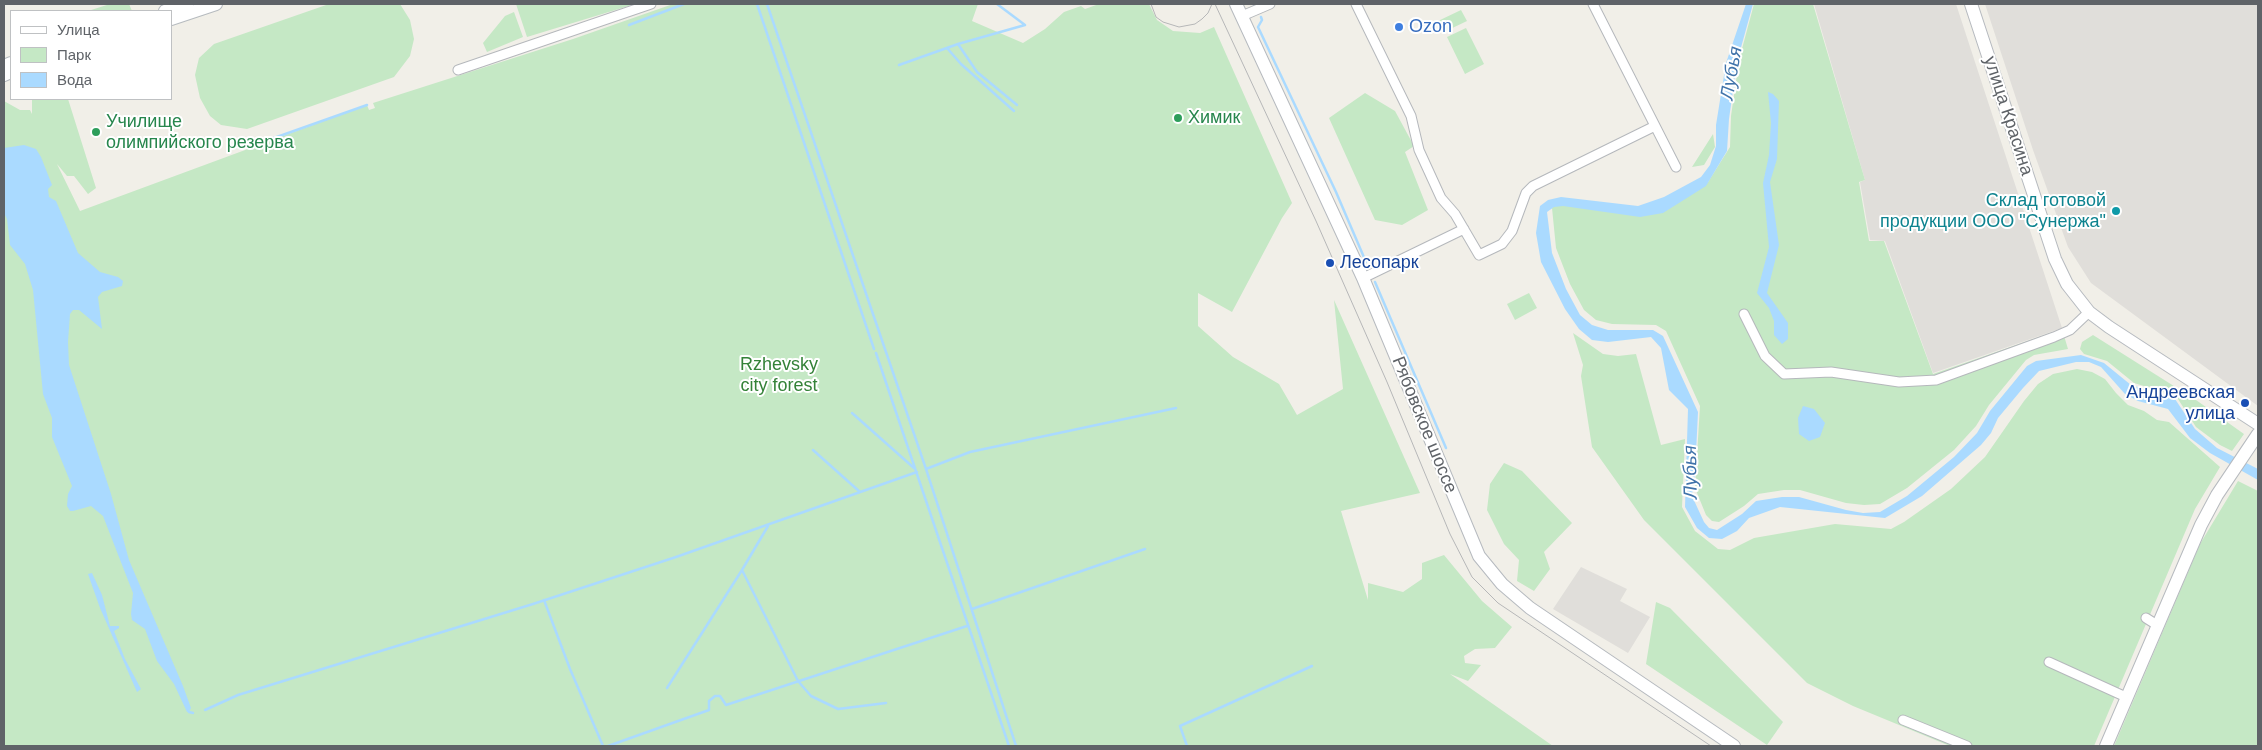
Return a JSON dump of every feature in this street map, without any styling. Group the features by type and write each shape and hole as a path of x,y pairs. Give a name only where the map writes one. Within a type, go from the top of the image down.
{"main road":[{"path":"168,10 187,4"},
{"path":"172,19 216,4"},
{"name":"Рябовское шоссе","path":"1236,4 1363,278 1479,556 1502,584 1530,608 1734,746"},
{"name":"улица Красина","path":"1971,4 2055,259 2066,284 2089,312 2109,327 2258,424"},
{"path":"2106,746 2126,697 2152,622 2201,525 2228,478 2258,434"}],"street":[{"path":"458,70 651,4"},
{"path":"1242,16 1270,4"},
{"path":"1356,4 1410,116 1415,129 1418,150 1438,190 1479,255 1502,244 1512,231 1526,193 1533,186 1655,126"},
{"path":"1592,4 1676,167"},
{"path":"1363,278 1464,229"},
{"path":"1744,314 1765,356 1784,374 1831,372 1899,382 1936,380 2054,337 2070,330 2089,312"},
{"path":"2049,662 2126,697"},
{"path":"1904,720 1967,746"}],"shaded area":[{"path":"1814,4 1956,4 2062,328 1933,373 1885,241 1870,240 1860,182 1865,180"},
{"path":"1985,4 2258,4 2258,406 2091,283 2068,247 2033,150"},
{"path":"1581,567 1627,589 1620,601 1650,617 1628,653 1553,609"}],"green space":[{"path":"110,4 129,4 132,10 91,10"},
{"path":"329,4 400,4 410,20 414,39 410,56 394,77 247,129 221,125 210,116 200,98 195,75 199,58 214,44"},
{"path":"516,4 635,4 527,37"},
{"name":"Rzhevsky city forest","path":"673,4 978,4 972,21 1023,43 1045,29 1064,12 1081,6 1085,9 1099,4 1149,4 1157,20 1173,31 1200,33 1214,27 1292,203 1282,218 1232,312 1198,293 1198,326 1233,357 1279,384 1297,415 1343,389 1334,300 1420,493 1341,511 1368,600 1368,583 1403,592 1422,579 1422,563 1444,555 1482,601 1512,627 1495,648 1475,649 1464,656 1465,663 1481,665 1468,681 1450,674 1553,746 4,746 4,101 20,110 30,110 32,114 32,100 68,100 96,188 88,194 74,176 67,176 57,164 80,211 367,105 369,110 375,108 373,103 573,39"},
{"path":"1754,4 1813,4 1865,180 1859,182 1869,241 1884,241 1933,374 2062,329 2068,349 2034,355 2026,360 1989,405 1976,426 1954,450 1907,488 1880,504 1846,503 1800,490 1784,490 1758,494 1744,506 1719,522 1712,521 1706,515 1695,488 1700,406 1666,331 1656,325 1612,324 1596,320 1584,310 1570,284 1556,248 1552,208 1558,203 1643,213 1697,191 1708,182 1730,147 1731,116 1739,60"},
{"path":"1461,10 1467,21 1444,32 1438,21"},
{"path":"514,12 523,37 487,52 483,43 505,16"},
{"path":"1466,28 1484,64 1465,74 1447,37"},
{"path":"1365,93 1395,111 1414,146 1405,152 1428,210 1402,225 1375,220 1329,118"},
{"path":"1713,134 1715,147 1704,165 1692,167"},
{"path":"1529,293 1537,308 1515,320 1507,304"},
{"path":"1573,333 1603,354 1618,356 1636,354 1661,445 1685,439 1682,507 1695,531 1718,549 1730,550 1754,538 1835,524 1891,529 1951,489 1985,457 2024,401 2038,384 2053,374 2077,369 2092,372 2105,379 2128,405 2144,411 2157,420 2169,422 2220,467 2195,509 2094,746 1950,746 1853,706 1807,683 1644,520 1592,447 1581,376 1583,365"},
{"path":"2093,335 2196,400 2244,434 2232,451 2220,445 2196,427 2176,396 2134,383 2107,361 2084,354 2080,349 2082,342"},
{"path":"1504,463 1522,471 1572,523 1544,552 1550,569 1534,591 1517,581 1519,560 1504,544 1487,510 1490,484"},
{"path":"2238,481 2258,491 2258,746 2114,746 2200,544"},
{"path":"1656,602 1670,608 1783,722 1767,745 1646,664"}],"water":[{"name":"Лубья","path":"1746,4 1753,4 1737,62 1729,119 1727,151 1706,186 1663,213 1640,217 1563,206 1554,207 1547,212 1552,253 1566,289 1580,315 1592,325 1608,330 1653,330 1663,336 1698,412 1692,496 1704,522 1709,528 1717,530 1742,514 1756,501 1782,497 1799,497 1863,513 1880,512 1907,496 1954,457 1977,433 1990,411 2027,366 2036,361 2081,355 2104,363 2131,385 2175,399 2195,429 2217,448 2258,469 2258,480 2210,453 2190,438 2168,409 2138,401 2125,394 2101,367 2089,362 2076,362 2039,371 1998,418 1991,433 1981,445 1922,496 1885,518 1780,507 1749,518 1737,531 1722,539 1709,538 1697,528 1685,507 1688,409 1669,390 1661,348 1651,337 1608,342 1592,340 1579,329 1565,309 1541,262 1536,233 1540,206 1548,200 1561,197 1638,206 1664,197 1701,177 1710,165 1716,146 1716,125 1726,63"},
{"path":"1768,92 1773,94 1779,101 1777,159 1770,182 1779,245 1767,293 1788,323 1788,339 1782,344 1774,335 1774,321 1769,308 1757,293 1769,247 1763,183 1769,155 1771,123"},
{"path":"24,145 36,149 41,157 52,185 48,189 49,197 56,201 78,253 100,272 118,277 123,281 122,286 102,292 98,297 102,329 79,310 73,310 70,314 69,365 111,494 129,560 183,686 191,708 189,712 187,712 174,684 157,661 145,629 132,620 133,593 103,516 91,506 70,511 67,506 68,494 72,486 52,437 52,418 43,394 33,290 25,264 10,245 7,219 4,213 4,148"},
{"path":"1803,406 1814,409 1825,423 1820,437 1809,441 1799,434 1798,418"},
{"path":"92,573 102,595 110,626 119,626 114,631 125,659 141,689 137,692 100,608 88,574"}],"waterway":[{"path":"629,25 684,4"},
{"path":"757,4 874,349"},
{"path":"767,4 926,469 1016,746"},
{"path":"997,4 1025,25"},
{"path":"1261,17 1262,20 1258,27 1336,192 1366,262"},
{"path":"899,65 958,44 1025,25"},
{"path":"958,44 977,72 1017,105"},
{"path":"947,48 961,64 1014,111"},
{"path":"274,138 367,105"},
{"path":"1375,282 1446,448"},
{"path":"876,353 1009,746"},
{"path":"926,469 970,452 1176,408"},
{"path":"852,413 914,468"},
{"path":"813,450 860,492"},
{"path":"205,710 238,695 533,604 676,557 917,472"},
{"path":"768,526 742,570 798,681 811,696 838,709 886,703"},
{"path":"972,609 1145,549"},
{"path":"667,688 742,570"},
{"path":"544,600 570,669 603,746"},
{"path":"608,746 709,710 709,701 715,696 720,696 726,705 967,626"},
{"path":"1187,746 1180,726 1312,666"},
{"path":"189,712 193,713"}],"tram line":[{"path":"1151,4 1156,17 1163,22 1179,27 1195,24 1208,13 1212,4"},
{"path":"1215,4 1316,221 1387,382 1450,534 1472,577 1498,603 1711,746"}],"place":[{"name":"Ozon","path":"1399,27"},
{"name":"Химик","path":"1178,118"},
{"name":"Училище олимпийского резерва","path":"96,132"},
{"name":"Склад готовой продукции ООО \"Сунержа\"","path":"2116,211"},
{"name":"Лесопарк","path":"1330,263"},
{"name":"Андреевская улица","path":"2245,403"}]}
